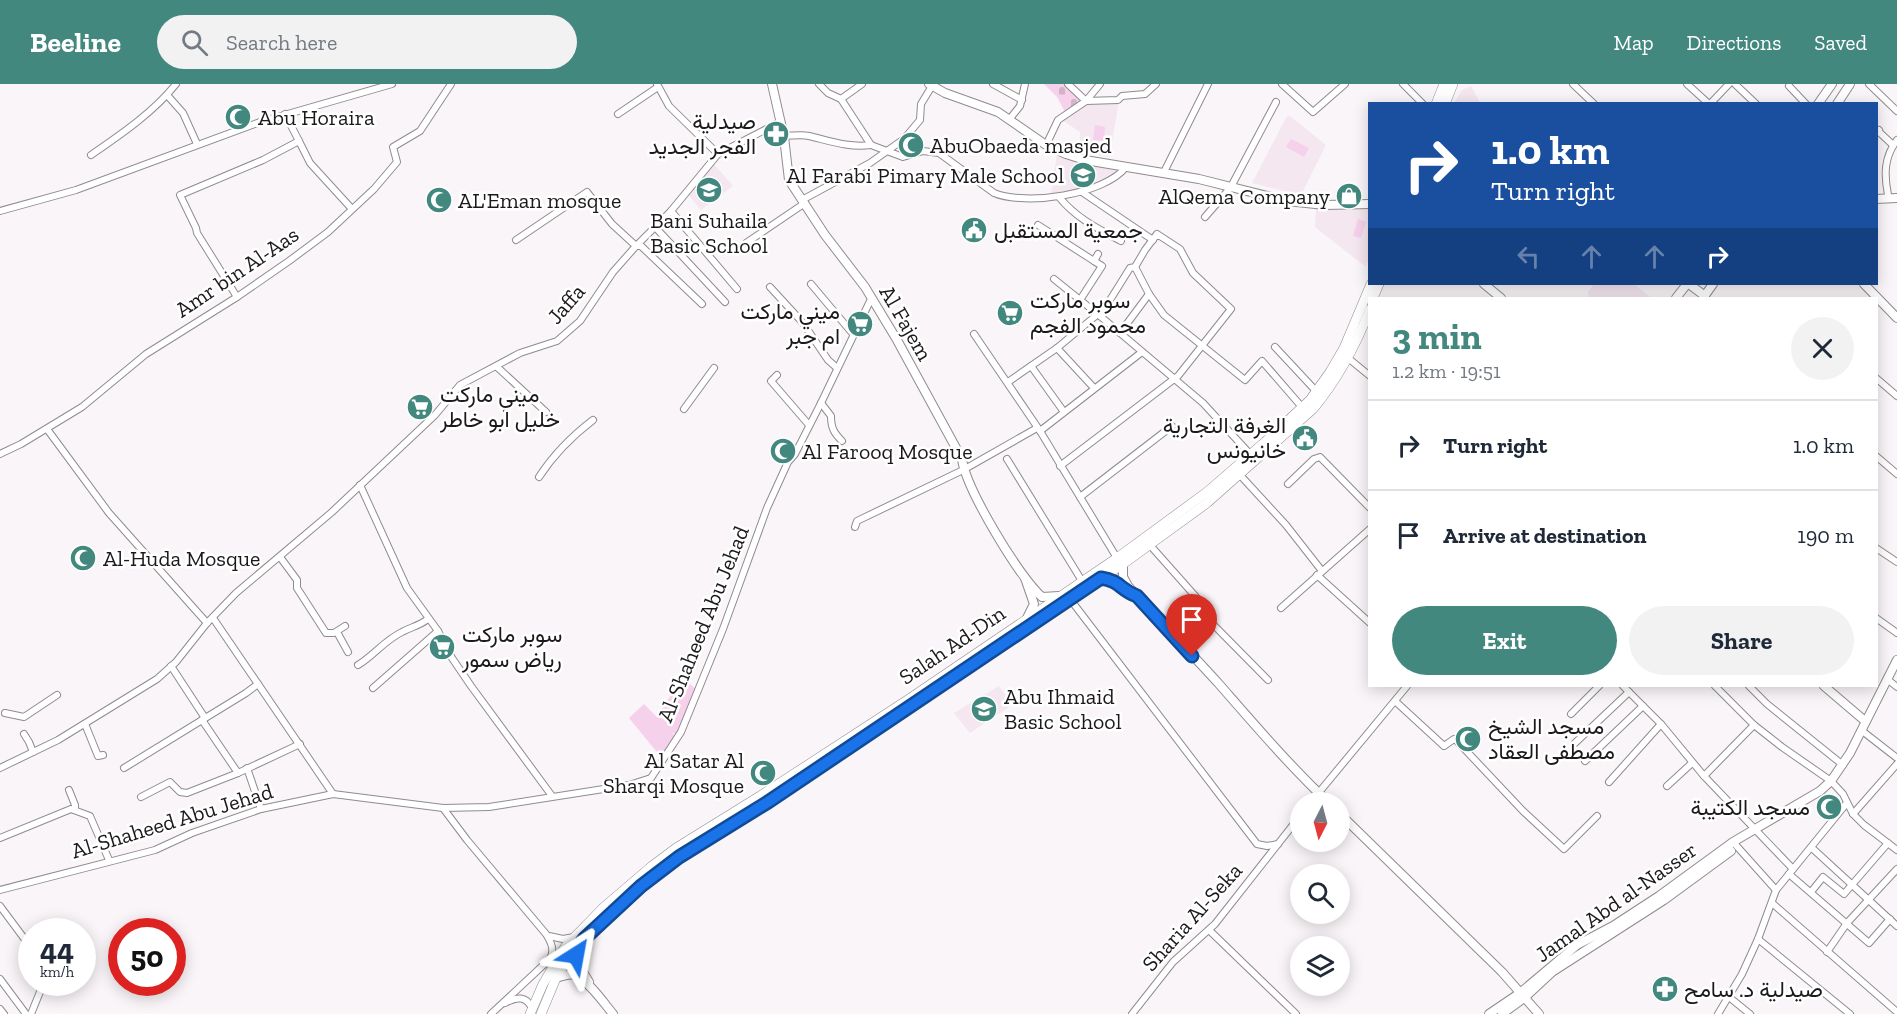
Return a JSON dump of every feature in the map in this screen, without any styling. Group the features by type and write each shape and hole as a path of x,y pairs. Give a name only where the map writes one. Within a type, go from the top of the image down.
{"highway":[{"path":"1440,102 1444,84"},
{"path":"1441,102 1453,84"},
{"name":"Salah Ad-Din","path":"1205,499 1250,454 1303,407 1322,385 1344,348 1371,285"},
{"name":"Salah Ad-Din","path":"905,706 1026,618 1101,578 1181,515 1240,475 1313,409 1348,358 1368,313"},
{"name":"Salah Ad-Din","path":"531,1011 549,973 565,947 604,908 653,870 677,853 768,802 1065,597 1082,581 1149,544 1181,515"},
{"name":"Salah Ad-Din","path":"541,1014 556,978 577,948 653,870"}],"main road":[{"name":"Al Fajem","path":"772,84 784,136 789,180 825,236 871,298 897,340 962,459 963,470 991,524 1024,577"},
{"path":"932,84 993,106 1048,141 1078,154 1111,163 1165,170 1305,201 1368,200"},
{"path":"932,84 945,93 998,112 1046,145 1066,154 1106,165 1233,185 1287,201 1310,204 1368,204"},
{"path":"1819,102 1832,84"},
{"path":"1838,102 1850,84"},
{"path":"1878,197 1894,196"},
{"path":"1487,285 1502,297"},
{"path":"1677,297 1687,285"},
{"path":"1690,285 1707,293"},
{"path":"1863,285 1872,297"},
{"path":"1878,304 1897,318"},
{"path":"1878,304 1897,323"},
{"path":"1120,561 1123,577 1137,596 1316,792"},
{"path":"1024,577 1042,597 1065,597"},
{"path":"1024,577 1034,604 1026,618"},
{"path":"1101,578 1116,581 1126,591 1137,596"},
{"name":"Jamal Abd al-Nasser","path":"1892,683 1897,660"},
{"name":"Jamal Abd al-Nasser","path":"1832,782 1892,683 1897,670"},
{"path":"1825,687 1863,728"},
{"name":"Jamal Abd al-Nasser","path":"1502,1014 1577,945 1613,926 1832,782 1851,758 1863,728"},
{"path":"1350,824 1502,972 1539,1014"},
{"path":"577,948 577,963 613,1014"},
{"path":"556,978 574,975 596,993"},
{"name":"Jamal Abd al-Nasser","path":"1489,1014 1522,995"}],"street":[{"path":"90,155 145,114 176,84"},
{"path":"0,210 76,190 197,144 285,114 392,84"},
{"name":"Amr bin Al-Aas","path":"0,454 47,429 92,400 146,354 237,297 322,236 374,189 397,162 393,147 420,131 451,84"},
{"path":"819,84 828,93 841,99 872,145"},
{"path":"841,99 862,84"},
{"path":"746,243 824,186 870,163 904,139 920,120 921,104 932,84"},
{"path":"993,84 1022,100"},
{"path":"1012,116 1020,106 1025,84"},
{"path":"1068,84 1086,101 1118,100 1122,96 1145,94 1152,85"},
{"path":"1048,141 1059,120 1086,101 1100,84"},
{"path":"1165,170 1208,84"},
{"path":"1282,84 1313,112 1345,84"},
{"path":"1403,84 1421,102"},
{"path":"1568,84 1586,102"},
{"path":"1573,84 1592,102"},
{"path":"1687,84 1707,102"},
{"path":"1711,102 1729,84"},
{"path":"1735,84 1754,102"},
{"path":"1869,84 1897,111"},
{"path":"618,114 658,86 669,106 718,154"},
{"path":"1789,86 1804,102"},
{"path":"167,95 183,113 197,144"},
{"path":"1205,216 1233,185 1276,102"},
{"path":"285,114 310,163 352,209"},
{"name":"Jaffa","path":"0,768 33,753 85,724 157,679 236,593 360,485 435,415 460,385 520,353 557,341 580,321 613,272 671,211 718,154 780,122"},
{"path":"1879,130 1895,143 1885,165 1885,178 1894,196"},
{"path":"784,136 807,135 821,141 855,147 872,145 903,157 923,150 939,153 994,193 1004,196 1059,197 1082,192 1120,174 1126,167"},
{"path":"237,297 197,233 180,195 263,160 299,141"},
{"path":"516,240 587,192 612,224 636,246 641,246 702,304"},
{"path":"1082,192 1153,240"},
{"path":"1059,197 1070,211 1121,241"},
{"path":"671,211 737,290"},
{"path":"1038,225 1096,258 1102,266 1080,300"},
{"path":"655,227 725,303"},
{"path":"1008,382 1099,315 1130,268 1135,267 1157,234 1179,249 1193,273 1232,309 1174,379 1060,466"},
{"path":"1135,267 1149,294 1164,315 1245,380 1262,361 1301,406"},
{"path":"1054,279 1203,403 1250,454"},
{"path":"811,284 853,334"},
{"path":"770,287 803,322 828,360 837,368"},
{"path":"1120,333 1149,294"},
{"name":"Al-Shaheed Abu Jehad","path":"0,890 109,860 155,850 192,833 261,809 333,794 443,807 489,807 552,795 629,785 651,778 681,732 723,629 767,508 871,298"},
{"path":"1360,330 1368,336"},
{"path":"974,334 1008,382 1120,561"},
{"path":"1275,347 1316,390"},
{"path":"1057,348 1094,388"},
{"path":"855,527 857,521 963,470 1038,430 1142,352"},
{"path":"1348,358 1368,374"},
{"path":"496,366 546,412"},
{"path":"1031,366 1064,412"},
{"path":"684,409 714,368"},
{"path":"777,375 771,381 809,425"},
{"path":"1878,380 1897,396"},
{"path":"821,403 831,416 834,433 842,441"},
{"path":"539,477 550,459 581,429 594,420"},
{"path":"1080,497 1172,426"},
{"path":"47,429 109,513 207,622"},
{"path":"1288,484 1314,459 1320,457 1368,506"},
{"path":"1878,458 1897,474"},
{"path":"1007,459 1082,581"},
{"path":"1240,475 1286,525 1320,573 1368,621"},
{"path":"360,485 407,588 438,631 452,658 471,686 552,795"},
{"path":"1281,608 1368,531"},
{"path":"1149,544 1196,597 1190,601 1268,680"},
{"path":"1878,549 1897,562"},
{"path":"280,557 297,580 297,588 326,633 330,635 345,626"},
{"path":"1065,597 1257,844 1267,846 1278,844"},
{"path":"213,618 333,794"},
{"path":"357,665 402,632 418,627 428,619"},
{"path":"1878,619 1897,633"},
{"path":"373,688 438,631"},
{"path":"337,632 348,652"},
{"path":"171,666 238,773"},
{"path":"124,768 258,684"},
{"path":"1320,792 1406,687"},
{"path":"1571,714 1598,687"},
{"path":"1624,687 1661,724 1692,763 1810,892 1869,943 1890,919"},
{"path":"1719,687 1754,724 1832,782 1843,794 1846,804 1864,825 1897,850"},
{"path":"1750,687 1767,704 1843,765"},
{"path":"1575,743 1629,692"},
{"path":"5,714 24,717 57,695"},
{"path":"1395,701 1444,746 1456,740 1523,811 1564,849 1597,816"},
{"path":"1585,761 1643,706"},
{"path":"85,724 98,756 103,755"},
{"path":"1609,782 1661,724"},
{"path":"1704,776 1754,724"},
{"path":"1863,728 1897,758"},
{"path":"24,734 33,753"},
{"path":"141,797 170,782 173,788 187,793 238,773 300,744"},
{"path":"1667,786 1692,763"},
{"path":"1854,814 1897,764"},
{"path":"247,768 261,809"},
{"path":"69,790 75,810"},
{"path":"1718,1014 1758,939 1776,890 1846,804"},
{"path":"443,807 467,840 546,934 553,952 550,959"},
{"path":"0,838 71,809 90,816 109,860"},
{"name":"Sharia Al-Seka","path":"1132,1014 1173,962 1209,930 1290,829"},
{"path":"1810,892 1823,877 1844,894 1888,843"},
{"path":"1735,844 1776,890"},
{"path":"1812,848 1853,883 1897,926"},
{"path":"1827,952 1847,922 1897,869"},
{"path":"1772,903 1897,1012"},
{"path":"0,906 18,930"},
{"path":"1209,930 1296,1014"},
{"path":"546,934 559,939 574,937"},
{"path":"1758,939 1850,1014"},
{"path":"491,1014 565,947"},
{"path":"0,979 26,1014"},
{"path":"31,1014 38,996"},
{"path":"1729,997 1750,1014"},
{"path":"500,1006 520,998 529,1002 531,1011"},
{"path":"0,1009 4,1014"}],"shaded area":[{"path":"1471,86 1479,102 1455,102 1462,90"},
{"path":"1088,102 1119,102 1109,157 1080,151 1080,132 1062,120"},
{"path":"1287,116 1326,145 1301,195 1252,183"},
{"name":"Al Farabi Pimary Male School","path":"1057,153 1115,170 1115,174 1063,194 1051,194"},
{"name":"Bani Suhaila Basic School","path":"714,164 733,186 701,210 688,194"},
{"path":"1368,207 1366,267 1315,227 1316,209"},
{"path":"1593,285 1635,285 1650,297 1589,297 1588,292"},
{"name":"Abu Ihmaid Basic School","path":"999,686 1012,705 970,733 954,713"}],"green space":[{"path":"1044,84 1064,84 1081,101 1065,112 1057,97"},
{"path":"1095,125 1105,127 1104,141 1093,140"},
{"path":"1291,139 1309,148 1304,157 1286,147"},
{"path":"1358,219 1366,222 1361,238 1353,236"},
{"path":"682,678 696,689 676,735 671,732 675,736 661,757 629,718 644,704 657,717"}],"place":[{"name":"Abu Horaira","path":"238,117"},
{"name":"صيدلية الفجر الجديد","path":"776,134"},
{"name":"AbuObaeda masjed","path":"911,145"},
{"name":"Al Farabi Pimary Male School","path":"1083,175"},
{"name":"Bani Suhaila Basic School","path":"709,190"},
{"name":"AlQema Company","path":"1349,196"},
{"name":"AL'Eman mosque","path":"439,200"},
{"name":"جمعية المستقبل","path":"974,230"},
{"name":"سوبر ماركت محمود الفجم","path":"1010,313"},
{"name":"ميني ماركت ام جبر","path":"860,324"},
{"name":"ميني ماركت خليل ابو خاطر","path":"420,407"},
{"name":"الغرفة التجارية خانيونس","path":"1305,438"},
{"name":"Al Farooq Mosque","path":"783,451"},
{"name":"Al-Huda Mosque","path":"83,558"},
{"name":"سوبر ماركت رياض سمور","path":"442,647"},
{"name":"Abu Ihmaid Basic School","path":"984,709"},
{"name":"مسجد الشيخ مصطفى العقاد","path":"1468,739"},
{"name":"Al Satar Al Sharqi Mosque","path":"763,773"},
{"name":"مسجد الكتيبة","path":"1829,807"},
{"name":"صيدلية د. سامح","path":"1665,989"}],"route":[{"path":"576,955 577,948 585,938 655,874 860,741 1101,578 1112,579 1126,591 1137,596 1192,656"}]}
